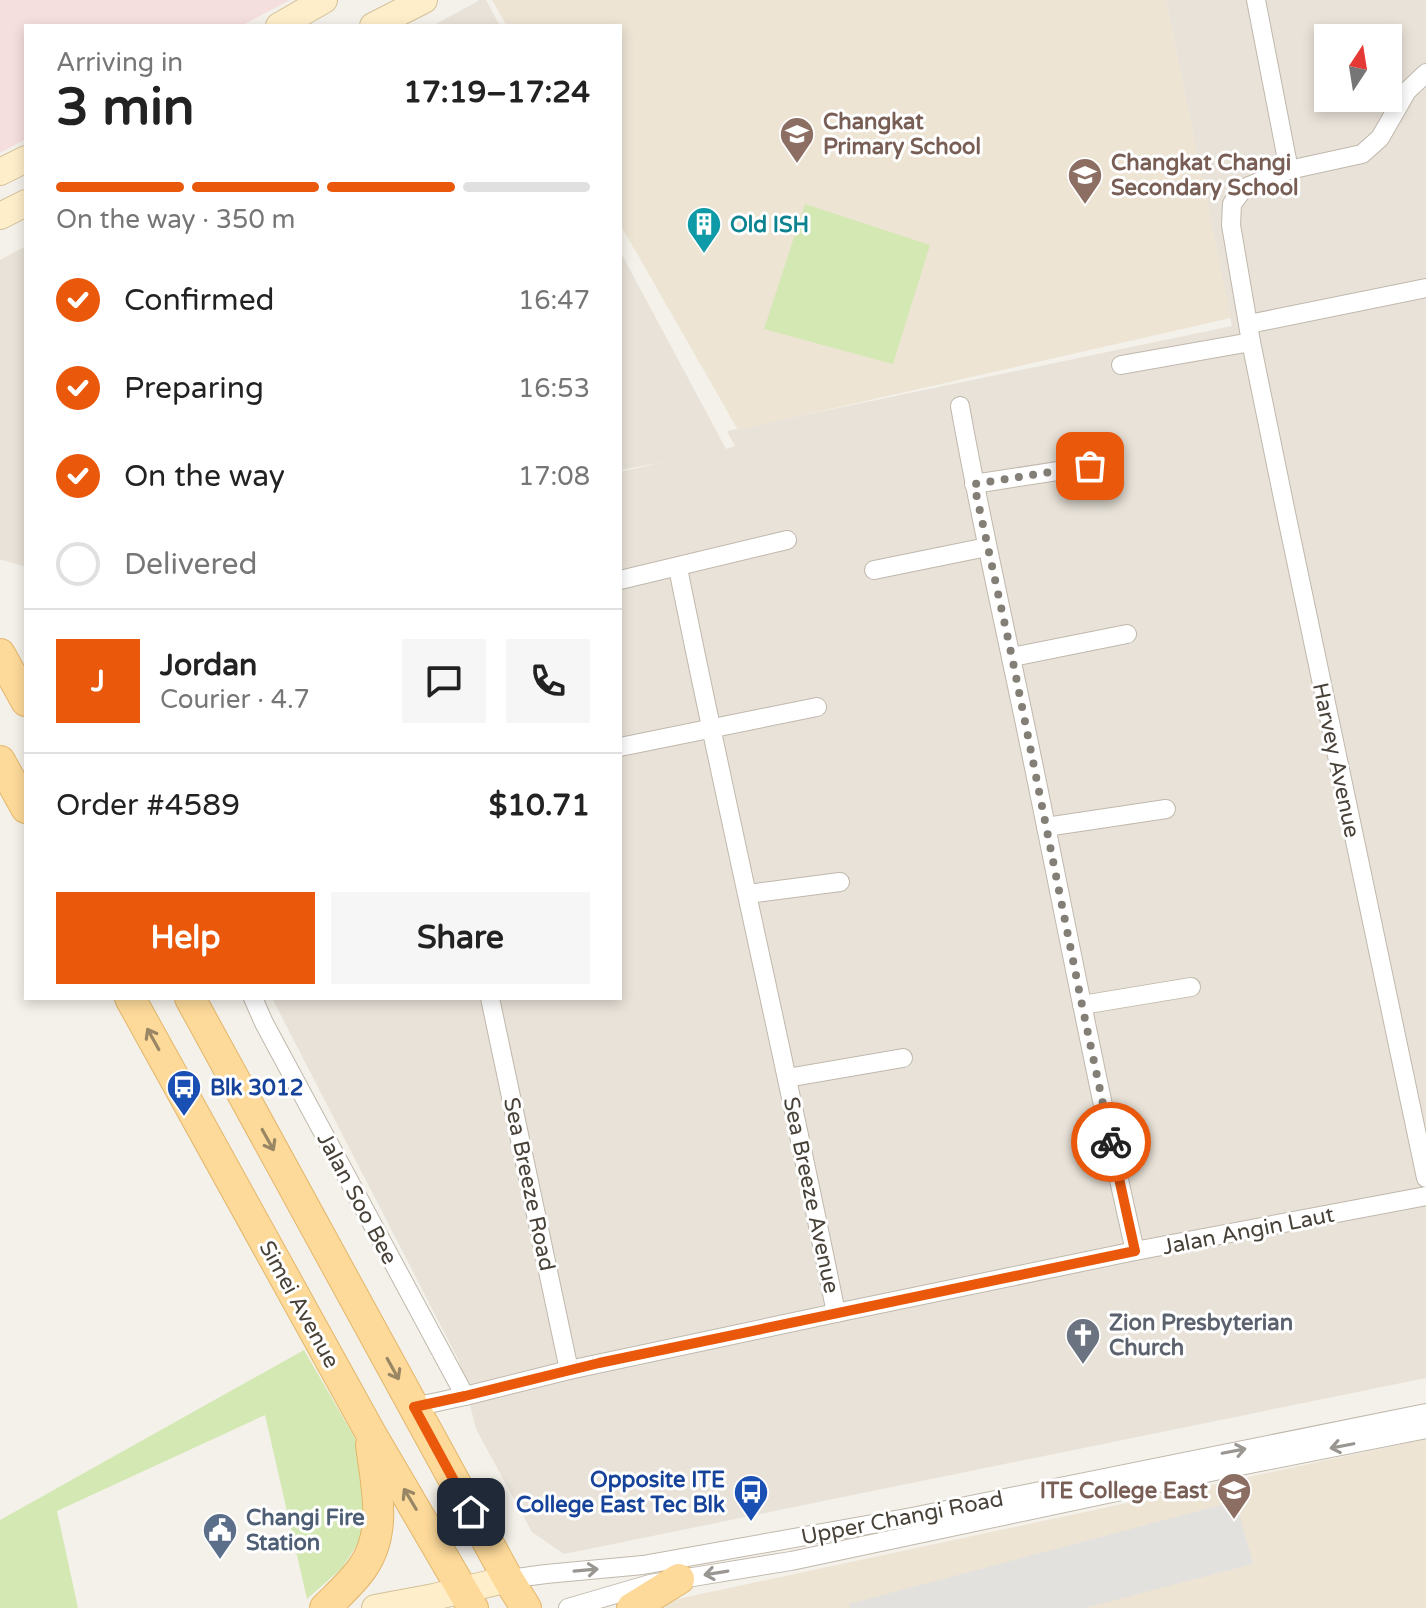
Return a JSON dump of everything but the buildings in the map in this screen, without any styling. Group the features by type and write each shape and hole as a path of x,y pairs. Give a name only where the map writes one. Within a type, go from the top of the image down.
{"main road":[{"path":"283,24 324,0"},
{"path":"376,24 406,4"},
{"path":"0,172 24,160"},
{"path":"0,216 24,204"},
{"path":"0,654 24,697"},
{"path":"0,761 24,804"},
{"name":"Simei Avenue","path":"131,1000 370,1432 469,1599"},
{"path":"191,1000 526,1608"},
{"path":"325,1608 353,1580 374,1549 379,1511 370,1432"},
{"name":"Upper Changi Road","path":"375,1608 469,1599 508,1579"},
{"path":"632,1608 679,1579"}],"street":[{"path":"1256,0 1289,170"},
{"name":"Harvey Avenue","path":"1426,73 1407,91 1380,138 1362,154 1289,170 1244,188 1232,204 1231,225 1337,762 1426,1178"},
{"path":"1121,365 1426,288"},
{"path":"960,406 1135,1251"},
{"path":"974,484 1090,466"},
{"path":"622,580 787,540"},
{"path":"874,570 987,547"},
{"name":"Sea Breeze Avenue","path":"678,568 836,1313"},
{"path":"1012,657 1127,634"},
{"path":"622,747 817,707"},
{"path":"1046,827 1166,809"},
{"path":"748,894 840,882"},
{"path":"1082,1005 1191,987"},
{"name":"Jalan Soo Bee","path":"254,1000 465,1396"},
{"name":"Sea Breeze Road","path":"490,1000 569,1370"},
{"name":"Sea Breeze Avenue","path":"787,1078 903,1058"},
{"name":"Jalan Angin Laut","path":"414,1407 569,1370 836,1313 1135,1251 1426,1196"},
{"name":"Upper Changi Road","path":"508,1579 643,1565 912,1517 1426,1413"},
{"name":"Upper Changi Road","path":"568,1608 650,1584 791,1561 1426,1429"}],"shaded area":[{"path":"0,0 290,0 245,24 24,24 24,140 0,153"},
{"path":"480,0 486,0 499,24 436,24"},
{"path":"492,0 1166,0 1231,318 738,430 622,227 622,24 506,24"},
{"path":"1166,0 1426,0 1426,1378 564,1554 532,1532 476,1429 459,1361 273,1000 622,1000 622,472 664,462 622,470 622,255 726,449 735,446 727,431 1232,326"},
{"path":"24,247 24,566 0,560 0,260"},
{"name":"ITE College East","path":"1426,1439 1426,1608 654,1608 659,1603"},
{"path":"1236,1501 1253,1564 1084,1608 850,1608 849,1604"}],"green space":[{"path":"805,204 930,245 893,364 764,329"},
{"path":"304,1350 356,1440 365,1509 360,1540 342,1568 307,1599 265,1415 57,1511 78,1608 0,1608 0,1520"}],"way so far":[{"path":"1090,466 974,484 1111,1142"}],"place":[{"name":"Changkat Primary School","path":"797,165"},
{"name":"Changkat Changi Secondary School","path":"1085,206"},
{"name":"Old ISH","path":"704,255"},
{"name":"Blk 3012","path":"184,1118"},
{"name":"Zion Presbyterian Church","path":"1083,1366"},
{"name":"ITE College East","path":"1234,1521"},
{"name":"Opposite ITE College East Tec Blk","path":"751,1523"},
{"name":"Changi Fire Station","path":"220,1561"}],"route":[{"path":"471,1512 414,1407 599,1363 1135,1251 1111,1142"}]}
